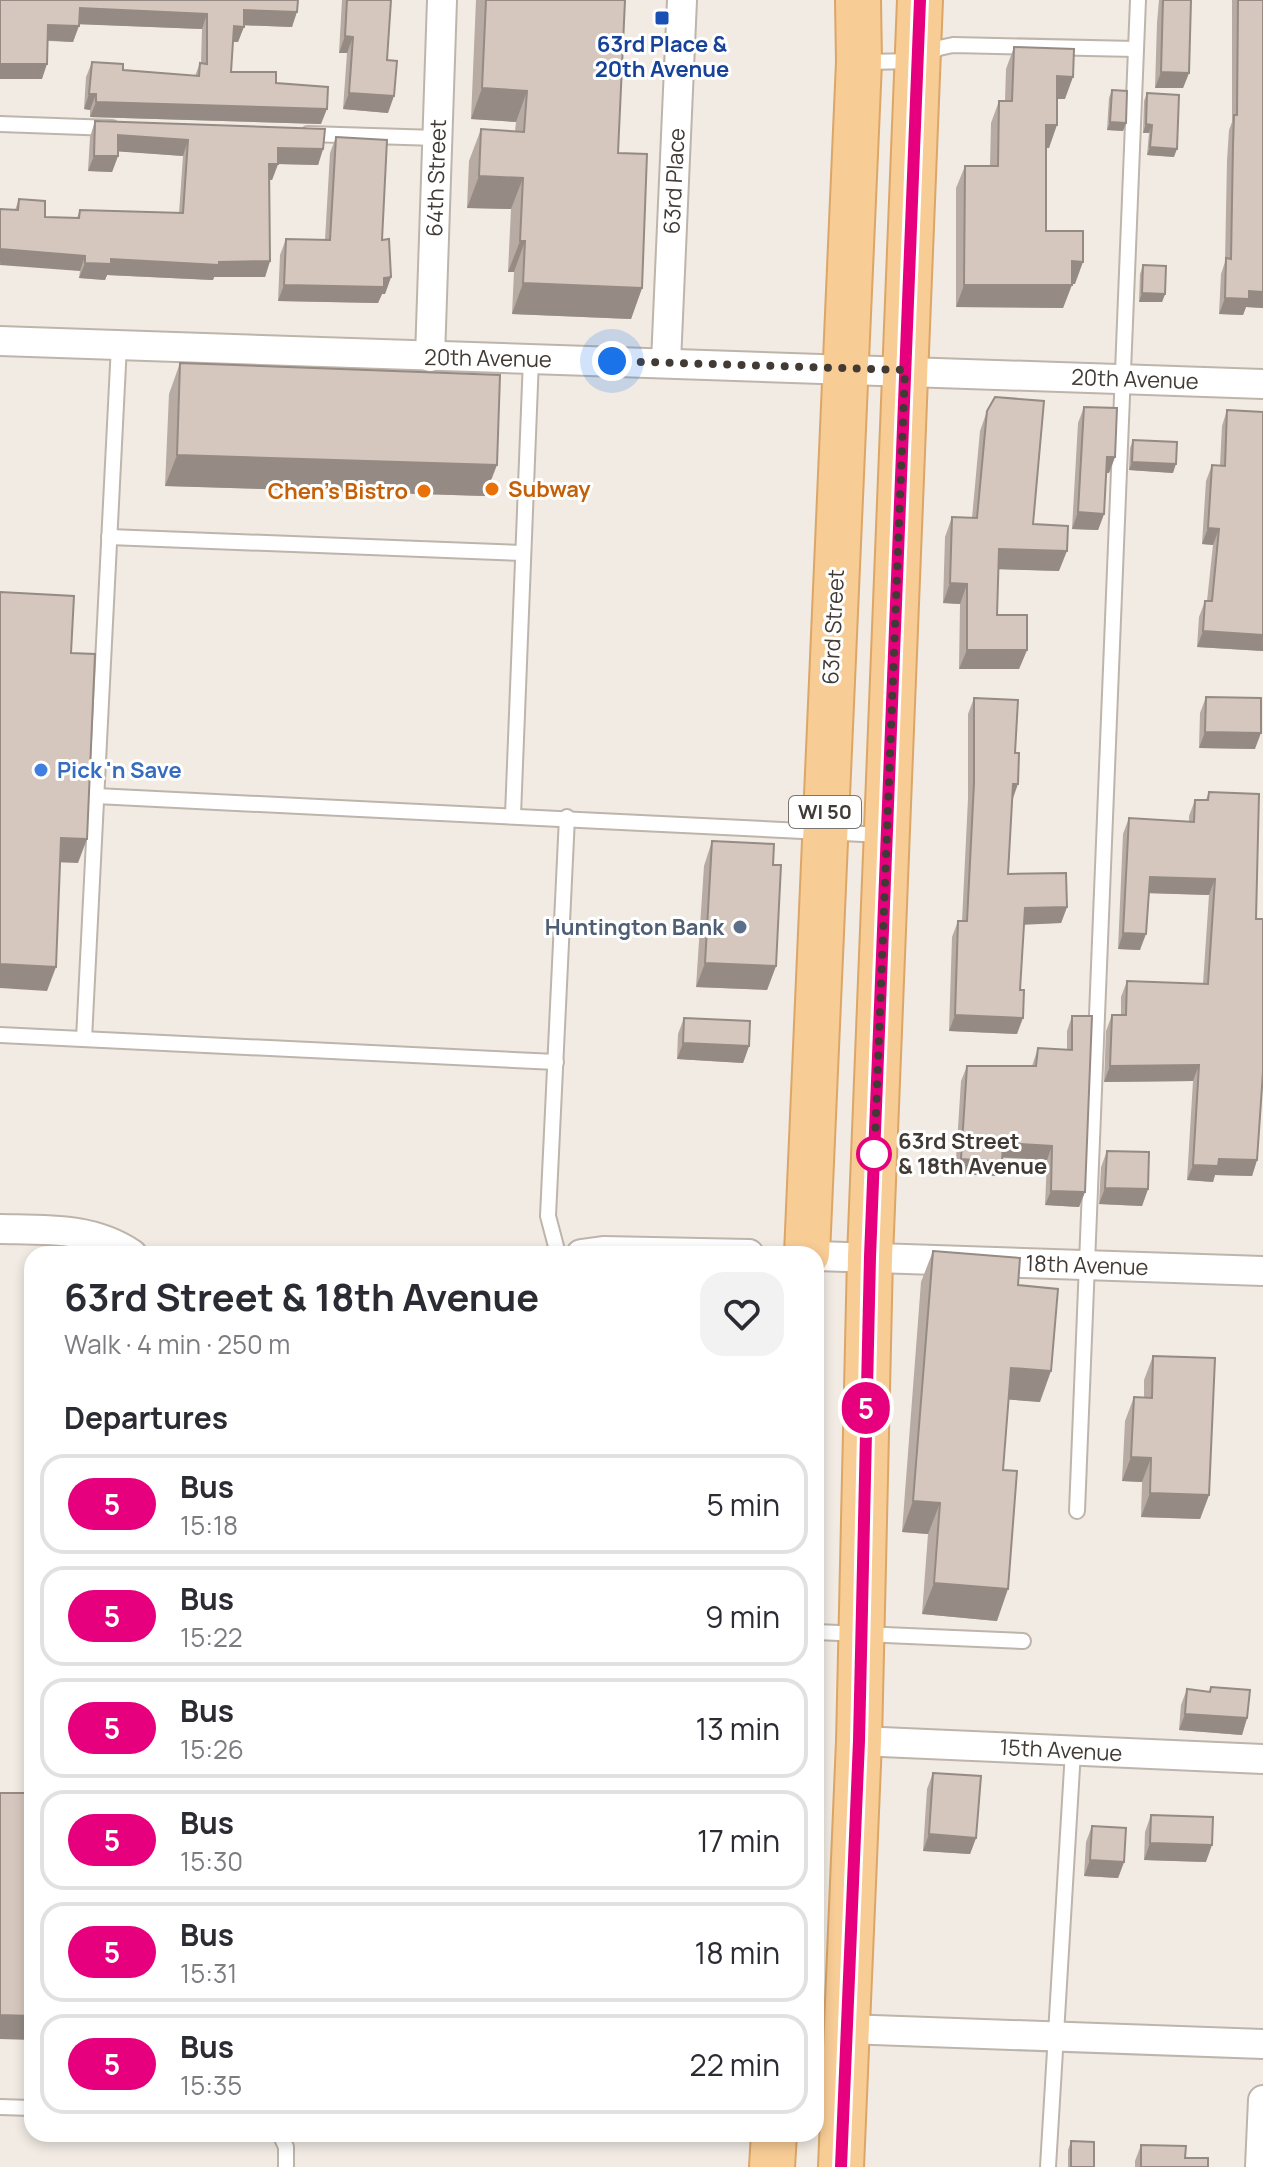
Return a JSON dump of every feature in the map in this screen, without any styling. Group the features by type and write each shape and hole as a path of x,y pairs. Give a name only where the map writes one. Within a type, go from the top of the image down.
{"main road":[{"name":"63rd Street","path":"807,1246 859,62 858,0"},
{"name":"WI 50","path":"841,2167 859,1741 870,1257 920,0"},
{"path":"772,2167 774,2142"}],"street":[{"name":"64th Street","path":"430,357 442,0"},
{"name":"63rd Place","path":"666,362 682,0"},
{"name":"20th Avenue","path":"0,341 1263,384"},
{"path":"0,1229 77,1231 118,1246"},
{"name":"18th Avenue","path":"824,1256 1263,1271"},
{"name":"15th Avenue","path":"859,1741 1263,1759"},
{"path":"846,2029 1263,2044"},
{"path":"1260,2167 1263,2100"}],"lane":[{"path":"1077,1511 1138,0"},
{"path":"859,62 917,61 939,48 953,45 1136,49"},
{"path":"0,124 125,128"},
{"path":"296,134 437,138"},
{"path":"84,1039 119,345"},
{"path":"513,815 531,359"},
{"path":"109,537 523,553"},
{"path":"96,796 887,835"},
{"path":"556,1246 548,1216 567,817"},
{"path":"0,1035 556,1062"},
{"path":"824,1633 1023,1641"},
{"path":"1048,2167 1073,1751"},
{"path":"0,2107 24,2108"},
{"path":"284,2142 286,2167"}],"building":[{"path":"0,0 298,0 297,12 244,10 244,27 234,26 231,72 276,72 276,83 328,87 327,109 96,102 96,94 89,94 92,62 123,64 123,70 199,76 200,63 207,64 207,14 80,8 79,26 48,25 47,64 0,64"},
{"path":"347,0 391,0 387,60 397,61 394,96 349,93 353,37 345,36"},
{"path":"486,0 625,0 618,153 647,154 642,288 523,283 525,241 520,241 523,178 479,176 481,129 524,132 527,91 482,88"},
{"path":"1163,0 1191,0 1189,73 1161,72"},
{"path":"1238,0 1263,0 1263,292 1249,291 1249,299 1225,298 1226,258 1231,259"},
{"path":"1014,47 1074,49 1073,77 1057,76 1057,125 1046,125 1046,231 1083,231 1083,262 1072,261 1072,285 964,285 965,166 998,166 999,101 1012,101"},
{"path":"1112,90 1127,91 1126,123 1110,122"},
{"path":"1147,93 1179,95 1177,149 1150,147 1152,125 1146,124"},
{"path":"95,121 325,129 323,149 278,148 278,164 269,164 270,261 219,262 219,265 111,259 111,264 85,263 85,256 1,249 0,262 0,209 18,210 19,199 45,201 45,217 79,218 80,210 183,213 188,140 118,135 118,156 94,156"},
{"path":"336,137 387,140 382,240 389,239 391,277 384,278 384,287 284,285 286,239 330,240"},
{"path":"1143,265 1166,266 1165,294 1142,293"},
{"path":"180,363 500,375 497,465 177,455"},
{"path":"995,397 1044,401 1033,524 1068,526 1067,551 999,549 997,615 1027,615 1027,650 967,650 967,584 950,583 952,517 977,518 987,411"},
{"path":"1084,407 1117,408 1115,457 1107,457 1104,514 1078,512"},
{"path":"1227,410 1263,412 1263,635 1203,631 1205,601 1212,601 1219,529 1208,528 1212,465 1225,466"},
{"path":"1133,440 1177,442 1176,464 1132,462"},
{"name":"Pick 'n Save","path":"0,592 74,596 71,653 95,654 87,839 61,838 56,967 0,964"},
{"path":"1206,697 1261,698 1261,733 1205,732"},
{"path":"974,698 1018,700 1015,753 1019,753 1018,784 1013,784 1008,874 1066,873 1067,907 1025,908 1020,990 1024,990 1023,1018 955,1015 958,921 967,921 974,783"},
{"path":"1209,792 1259,794 1256,919 1263,919 1263,1072 1257,1160 1219,1159 1218,1166 1193,1165 1199,1065 1110,1066 1112,1015 1126,1015 1127,981 1208,984 1215,879 1150,877 1146,934 1123,933 1129,818 1194,822 1195,800 1208,800"},
{"path":"712,841 774,844 773,865 781,865 776,966 705,963"},
{"path":"1072,1016 1092,1016 1085,1192 1051,1191 1052,1146 1003,1143 1002,1162 961,1159 967,1066 1036,1066 1038,1048 1072,1050"},
{"path":"684,1018 750,1021 749,1046 683,1043"},
{"path":"1107,1151 1149,1152 1148,1189 1105,1188"},
{"path":"933,1251 1020,1258 1018,1285 1058,1289 1051,1371 1011,1368 1003,1470 1017,1471 1008,1589 934,1583 940,1503 913,1501"},
{"path":"1153,1356 1215,1358 1209,1495 1150,1493 1151,1458 1131,1457 1134,1397 1152,1398"},
{"path":"1211,1687 1250,1690 1247,1718 1185,1714 1187,1689 1210,1692"},
{"path":"933,1773 981,1776 976,1838 929,1834"},
{"path":"0,1793 24,1793 24,2016 0,2015"},
{"path":"1151,1815 1213,1817 1212,1845 1150,1843"},
{"path":"1092,1826 1126,1828 1124,1862 1090,1860"},
{"path":"1071,2141 1094,2142 1094,2167 1071,2167"},
{"path":"1141,2145 1186,2146 1185,2158 1208,2158 1208,2167 1141,2167"}],"bus line":[{"name":"5","path":"841,2167 859,1741 870,1257 920,0"}],"place":[{"name":"63rd Place & 20th Avenue","path":"662,18"},
{"name":"Subway","path":"492,489"},
{"name":"Chen's Bistro","path":"424,491"},
{"name":"Pick 'n Save","path":"41,770"},
{"name":"Huntington Bank","path":"740,927"},
{"name":"63rd Street & 18th Avenue","path":"874,1154"}],"route":[{"path":"612,361 905,370 874,1166 874,1154"}]}
